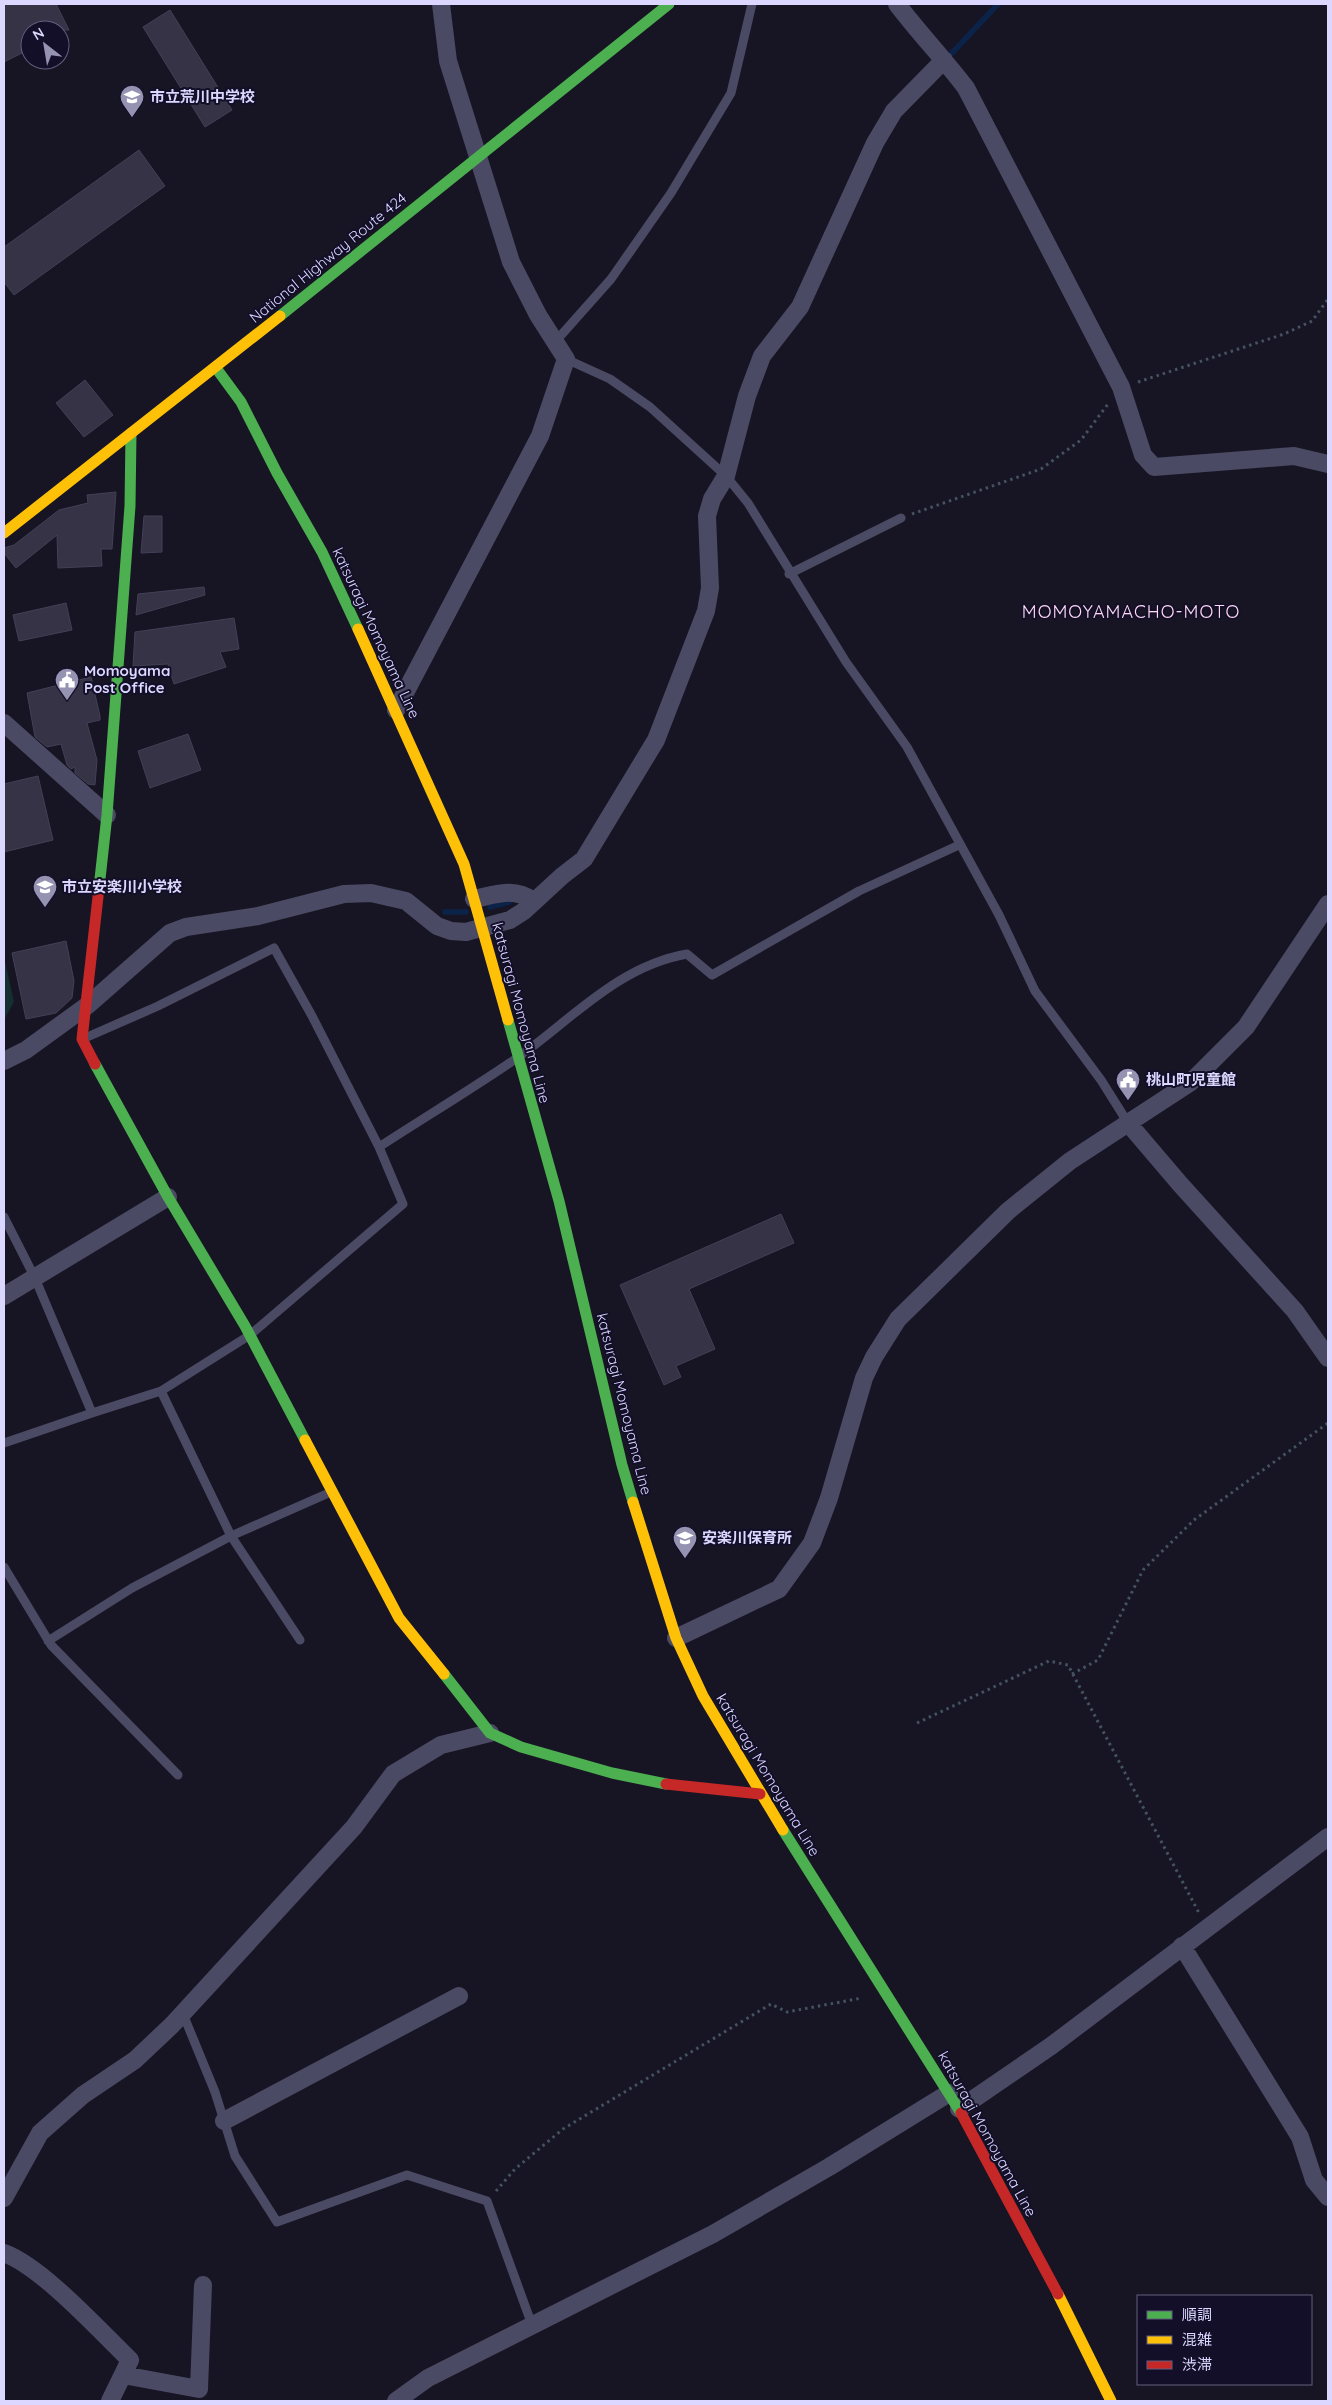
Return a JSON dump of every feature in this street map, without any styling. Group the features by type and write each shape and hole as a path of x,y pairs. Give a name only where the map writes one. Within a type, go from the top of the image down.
{"main road":[{"name":"National Highway Route 424","path":"4,532 216,368 669,4"},
{"name":"katsuragi Momoyama Line","path":"216,368 241,402 277,473 322,552 396,710 464,864 559,1201 622,1465 676,1638 703,1696 760,1794 959,2109 1075,2326 1111,2401"},
{"path":"131,433 130,506 107,815 88,1005 82,1039 168,1197 250,1335 399,1618 490,1733 521,1747 612,1773 666,1784 760,1794"}],"street":[{"path":"396,710 540,436 566,359 538,314 511,262 448,61 441,4"},
{"path":"897,4 922,38 944,60 966,88 1121,387 1143,455 1154,467 1294,456 1328,464"},
{"path":"4,1061 26,1050 88,1005 170,933 186,927 258,916 344,894 371,893 406,901 437,926 451,931 466,932 510,920 584,859 656,740 706,611 710,588 707,516 712,499 726,476 747,396 762,356 800,307 875,143 894,111 944,60"},
{"path":"4,723 107,815"},
{"path":"474,899 508,892 522,893 534,901"},
{"path":"676,1638 779,1589 812,1543 829,1498 864,1378 874,1357 898,1319 1008,1211 1070,1161 1191,1082 1246,1027 1328,904"},
{"path":"1128,1123 1180,1184 1295,1310 1328,1358"},
{"path":"4,1296 168,1197"},
{"path":"4,2198 40,2134 83,2095 135,2060 182,2014 354,1827 393,1774 440,1745 490,1733"},
{"path":"959,2109 1051,2046 1206,1927 1328,1837"},
{"path":"1182,1946 1300,2136 1314,2180 1328,2197"},
{"path":"224,2121 459,1996"},
{"path":"396,2401 428,2378 713,2234 829,2167 949,2093"},
{"path":"4,2253 19,2259 71,2304 130,2360 110,2401"},
{"path":"123,2375 199,2389 203,2284"}],"lane":[{"path":"555,342 611,279 671,193 731,93 752,4"},
{"path":"566,359 610,379 650,407 726,476 748,503 789,574 846,662 907,747 999,915 1035,991 1101,1080 1128,1123"},
{"path":"789,574 901,518"},
{"path":"379,1147 518,1057 609,986 666,958 687,954 712,975 859,891 959,845"},
{"path":"4,1443 161,1390 250,1335 403,1204 379,1147 312,1016 274,948 158,1006 82,1039"},
{"path":"4,1217 35,1278 92,1413"},
{"path":"161,1390 231,1536 300,1640"},
{"path":"48,1641 132,1588 231,1536 332,1491"},
{"path":"4,1568 48,1641 178,1774"},
{"path":"182,2014 215,2092 235,2156 277,2222 407,2175 487,2201 532,2325"}],"path":[{"path":"901,518 1042,468 1081,440 1121,387 1284,334 1312,321 1328,299"},
{"path":"1072,1674 1098,1660 1143,1570 1194,1520 1328,1423"},
{"path":"917,1723 1049,1661 1068,1665 1206,1927"},
{"path":"487,2201 515,2169 564,2129 771,2004 787,2012 886,1994"}],"green space":[{"path":"4,957 14,1002 4,1020"}],"building":[{"path":"4,4 56,4 64,20 20,20 20,54 4,62"},
{"path":"170,10 232,110 205,127 143,27"},
{"path":"139,150 165,186 14,295 4,282 4,247"},
{"path":"85,380 113,415 84,437 56,403"},
{"path":"116,492 112,549 101,549 102,566 58,568 57,535 16,568 4,553 4,548 14,545 59,510 88,503 87,495"},
{"path":"144,516 162,516 162,552 141,553"},
{"path":"204,587 205,595 136,615 138,594"},
{"path":"66,603 72,630 19,641 13,615"},
{"path":"234,618 239,649 220,652 226,667 174,684 168,664 133,666 135,632"},
{"path":"91,677 100,716 100,720 87,723 97,760 95,785 88,784 75,773 75,767 71,769 67,765 61,744 47,747 35,737 27,693"},
{"path":"188,734 201,770 150,788 138,751"},
{"path":"38,776 53,840 4,852 4,784"},
{"path":"66,941 74,981 72,998 56,1013 26,1019 12,953"},
{"path":"781,1214 794,1243 689,1289 715,1349 676,1366 681,1377 664,1385 620,1285"}],"waterway":[{"path":"952,53 998,4"},
{"path":"490,907 509,902"},
{"path":"445,912 466,912"}],"traffic: fast":[{"path":"280,316 669,4"},
{"path":"216,368 241,402 277,473 322,552 358,629"},
{"path":"99,888 107,815 130,506 131,433"},
{"path":"508,1020 559,1201 622,1465 633,1502"},
{"path":"95,1064 168,1197 245,1326 305,1440"},
{"path":"444,1674 490,1733 521,1747 612,1773 666,1784"},
{"path":"783,1830 961,2113"}],"traffic: slow":[{"path":"4,533 280,316"},
{"path":"358,629 464,864 508,1020"},
{"path":"305,1440 399,1618 444,1674"},
{"path":"633,1502 676,1638 703,1696 783,1830"},
{"path":"1058,2294 1111,2401"}],"traffic: jam":[{"path":"95,1064 82,1039 99,888"},
{"path":"666,1784 760,1794"},
{"path":"961,2113 1058,2294"}],"place":[{"name":"市立荒川中学校","path":"132,118"},
{"name":"Momoyama Post Office","path":"67,701"},
{"name":"市立安楽川小学校","path":"45,908"},
{"name":"桃山町児童館","path":"1128,1101"},
{"name":"安楽川保育所","path":"685,1559"}],"district":[{"name":"MOMOYAMACHO-MOTO","path":"1131,612"}]}
